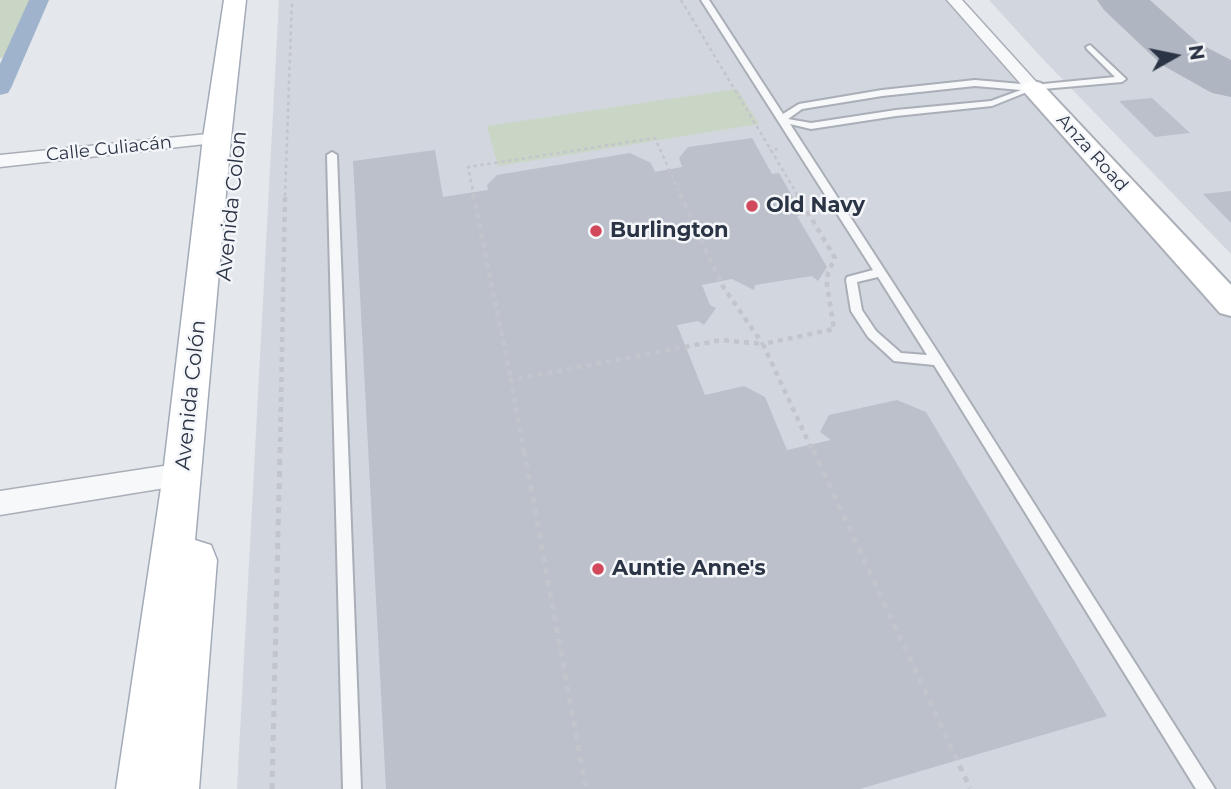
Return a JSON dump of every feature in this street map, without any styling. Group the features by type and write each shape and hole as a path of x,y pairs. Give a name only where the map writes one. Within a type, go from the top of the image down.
{"main road":[{"name":"Avenida Colón","path":"142,789 183,474 217,138 234,0"},
{"name":"Avenida Colon","path":"173,789 252,0"}],"street":[{"name":"Anza Road","path":"954,0 1231,305"},
{"name":"Calle Culiacán","path":"0,161 217,138"},
{"path":"0,503 183,474"}],"lane":[{"path":"705,0 937,360 1206,789"},
{"path":"781,120 799,107 883,93 975,83 1033,88 1122,79 1090,47"},
{"path":"781,120 811,126 896,113 992,103 1033,88"},
{"path":"332,155 352,789"},
{"path":"880,272 852,280 857,311 862,319 872,334 898,358 937,360"}],"path":[{"path":"272,789 292,0"},
{"path":"511,380 721,340 763,344 834,330 827,285 828,272 835,258 681,0"},
{"path":"586,789 511,380 468,167 655,138 722,285 763,344 969,789"},
{"path":"771,150 797,145"}],"shaded area":[{"path":"279,0 954,0 1231,306 1231,789 237,789"},
{"path":"989,0 1231,0 1231,254 1039,55"}],"green space":[{"path":"0,0 49,0 13,57 0,58"},
{"path":"737,89 759,124 498,166 487,126"}],"building":[{"path":"1152,98 1190,133 1155,137 1119,101"},
{"path":"752,138 772,174 779,173 803,215 797,216 827,267 818,281 812,276 755,285 754,290 732,279 702,285 710,305 716,308 704,325 698,321 677,325 705,395 744,386 765,397 787,450 831,440 820,432 829,415 897,400 926,412 1107,716 860,789 386,789 353,161 435,150 443,197 488,190 487,185 497,175 630,153 651,163 655,172 682,167 679,158 688,147"},
{"path":"1231,191 1231,223 1203,194"}],"waterway":[{"path":"0,88 39,0"}],"taxiway":[{"path":"1121,0 1180,54 1231,81"}],"place":[{"name":"Old Navy","path":"752,206"},
{"name":"Burlington","path":"596,231"},
{"name":"Auntie Anne's","path":"598,569"}]}
